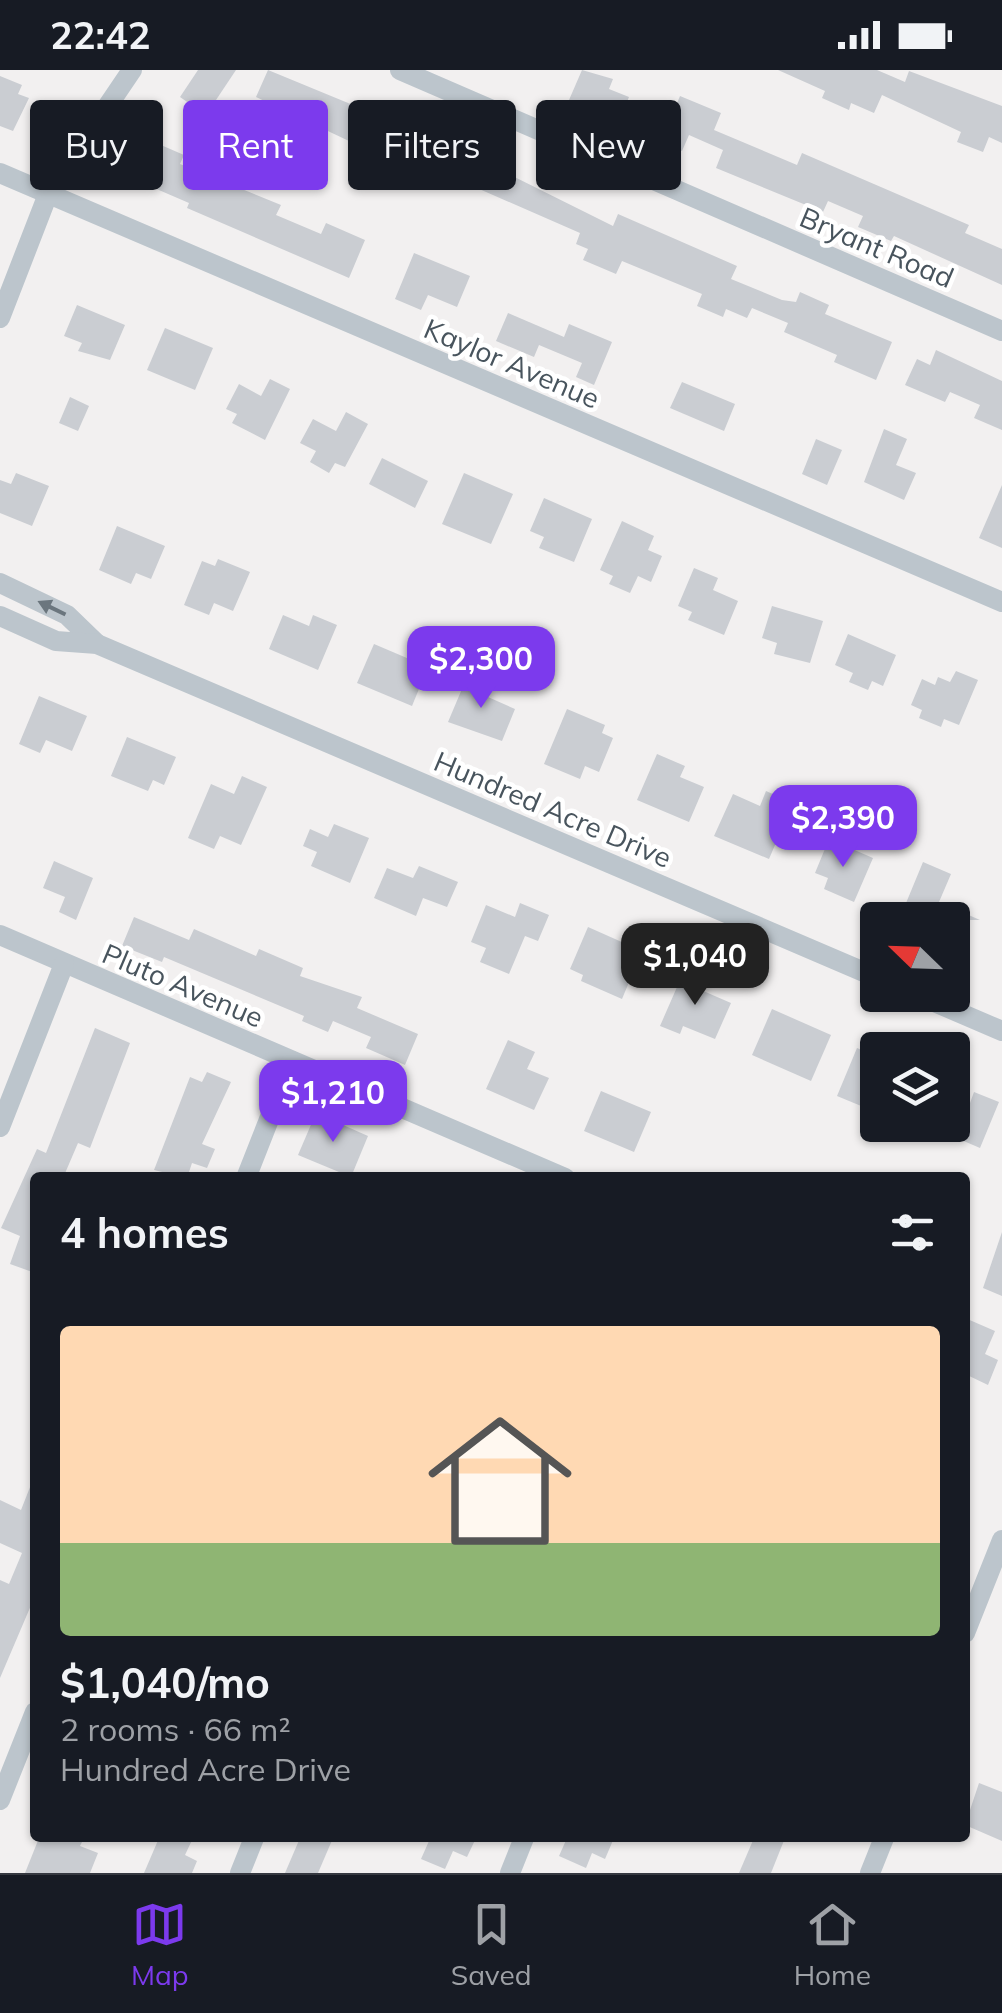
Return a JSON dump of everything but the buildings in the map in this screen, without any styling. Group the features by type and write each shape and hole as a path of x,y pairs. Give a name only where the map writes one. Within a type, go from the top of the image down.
{"street":[{"path":"0,318 48,194 132,70"},
{"name":"Bryant Road","path":"400,70 1002,331"},
{"name":"Kaylor Avenue","path":"0,173 1002,602"},
{"name":"Hundred Acre Drive","path":"0,582 67,615 96,644"},
{"name":"Hundred Acre Drive","path":"0,616 56,641 96,644 860,970"},
{"name":"Pluto Avenue","path":"0,935 292,1061 520,1169"},
{"path":"0,1127 64,964"},
{"path":"958,1012 1002,1031"},
{"path":"248,1172 292,1061"},
{"path":"970,1620 1002,1540"},
{"path":"0,1800 30,1725"},
{"path":"240,1873 252,1842"},
{"path":"510,1873 522,1842"},
{"path":"870,1873 882,1842"}]}
